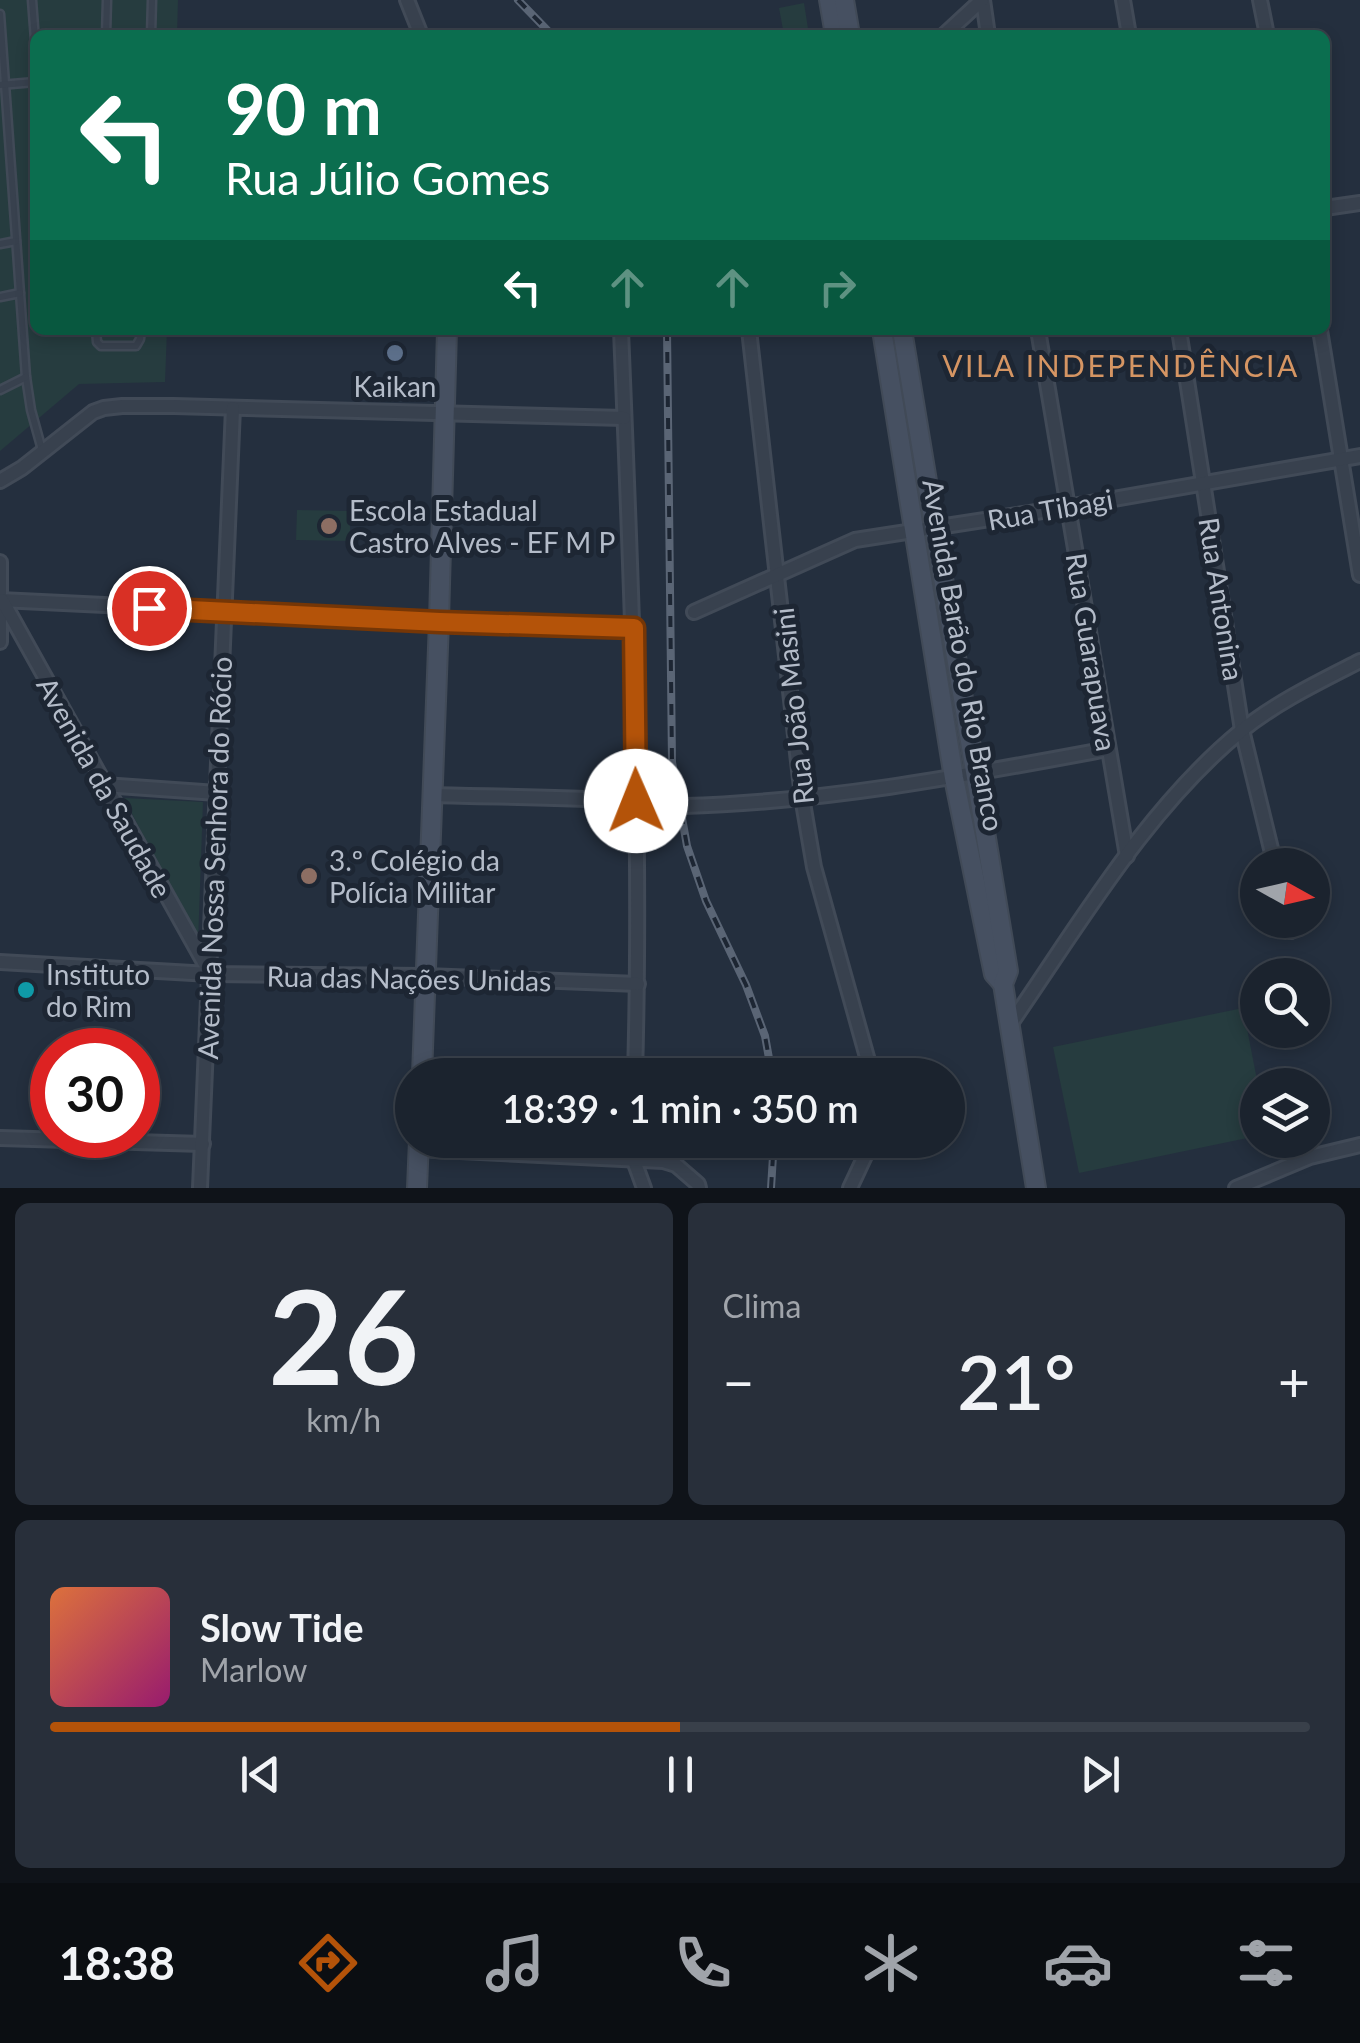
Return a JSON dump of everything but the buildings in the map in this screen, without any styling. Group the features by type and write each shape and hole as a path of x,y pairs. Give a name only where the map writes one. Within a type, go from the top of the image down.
{"street":[{"path":"408,0 418,30"},
{"path":"950,30 983,0"},
{"path":"983,0 987,30"},
{"path":"1123,0 1128,30"},
{"path":"1260,0 1266,30"},
{"path":"835,30 837,4"},
{"path":"837,4 848,30"},
{"path":"1330,207 1360,202"},
{"path":"423,1058 447,335"},
{"path":"621,335 634,628 636,1058"},
{"name":"Rua João Masini","path":"750,335 802,797 814,868 867,1058"},
{"name":"Avenida Barão do Rio Branco","path":"883,335 954,778 994,974 1003,984"},
{"name":"Avenida Barão do Rio Branco","path":"903,335 1008,971 1003,984 1036,1188"},
{"name":"Rua Guarapuava","path":"1039,335 1127,856"},
{"name":"Rua Antonina","path":"1180,335 1242,730 1271,848"},
{"path":"1321,335 1360,575"},
{"path":"0,481 82,419 104,408 624,418"},
{"name":"Avenida Nossa Senhora do Rócio","path":"200,1188 233,408"},
{"name":"Rua Tibagi","path":"694,612 855,540 1360,456"},
{"path":"0,562 0,642"},
{"path":"1,600 634,628"},
{"name":"Avenida da Saudade","path":"1,600 210,974"},
{"path":"1010,1026 1174,794 1242,730 1299,692 1360,661"},
{"path":"433,795 636,801 678,806 802,797 954,778 1108,749"},
{"path":"104,785 217,793"},
{"name":"Rua das Nações Unidas","path":"0,962 210,974 426,976 638,984"},
{"path":"0,1138 203,1144"},
{"path":"1236,1188 1310,1157 1360,1144"},
{"path":"417,1188 418,1158"},
{"path":"644,1188 633,1158 676,1164 699,1188"},
{"path":"850,1188 864,1158"}],"lane":[{"path":"32,0 34,30"},
{"path":"106,30 107,0"},
{"path":"151,30 152,0"},
{"path":"0,14 26,378 42,452"},
{"path":"2,84 30,82"},
{"path":"0,244 16,240"},
{"path":"0,298 20,294"},
{"path":"96,335 100,346 125,347 136,346 140,335"},
{"path":"0,390 26,378"}],"green space":[{"path":"0,0 178,0 177,30 30,30 30,335 167,335 165,382 79,384 0,451"},
{"path":"804,3 808,30 783,30 779,8"},
{"path":"297,510 350,511 350,541 296,540"},
{"path":"124,798 203,802 198,943"},
{"path":"1240,1009 1240,1048 1251,1048 1255,1068 1240,1068 1240,1140 1079,1173 1053,1047"}],"railway":[{"path":"518,0 547,30"},
{"path":"667,335 672,762 687,846 706,901 746,985 769,1058"},
{"path":"771,1188 773,1158"}],"place":[{"name":"Kaikan","path":"395,353"},
{"name":"Escola Estadual Castro Alves - EF M P","path":"329,526"},
{"name":"3.º Colégio da Polícia Militar","path":"309,876"},
{"name":"Instituto do Rim","path":"26,990"}],"district":[{"name":"VILA INDEPENDÊNCIA","path":"1121,365"}],"route":[{"path":"149,608 634,628 636,801"}]}
